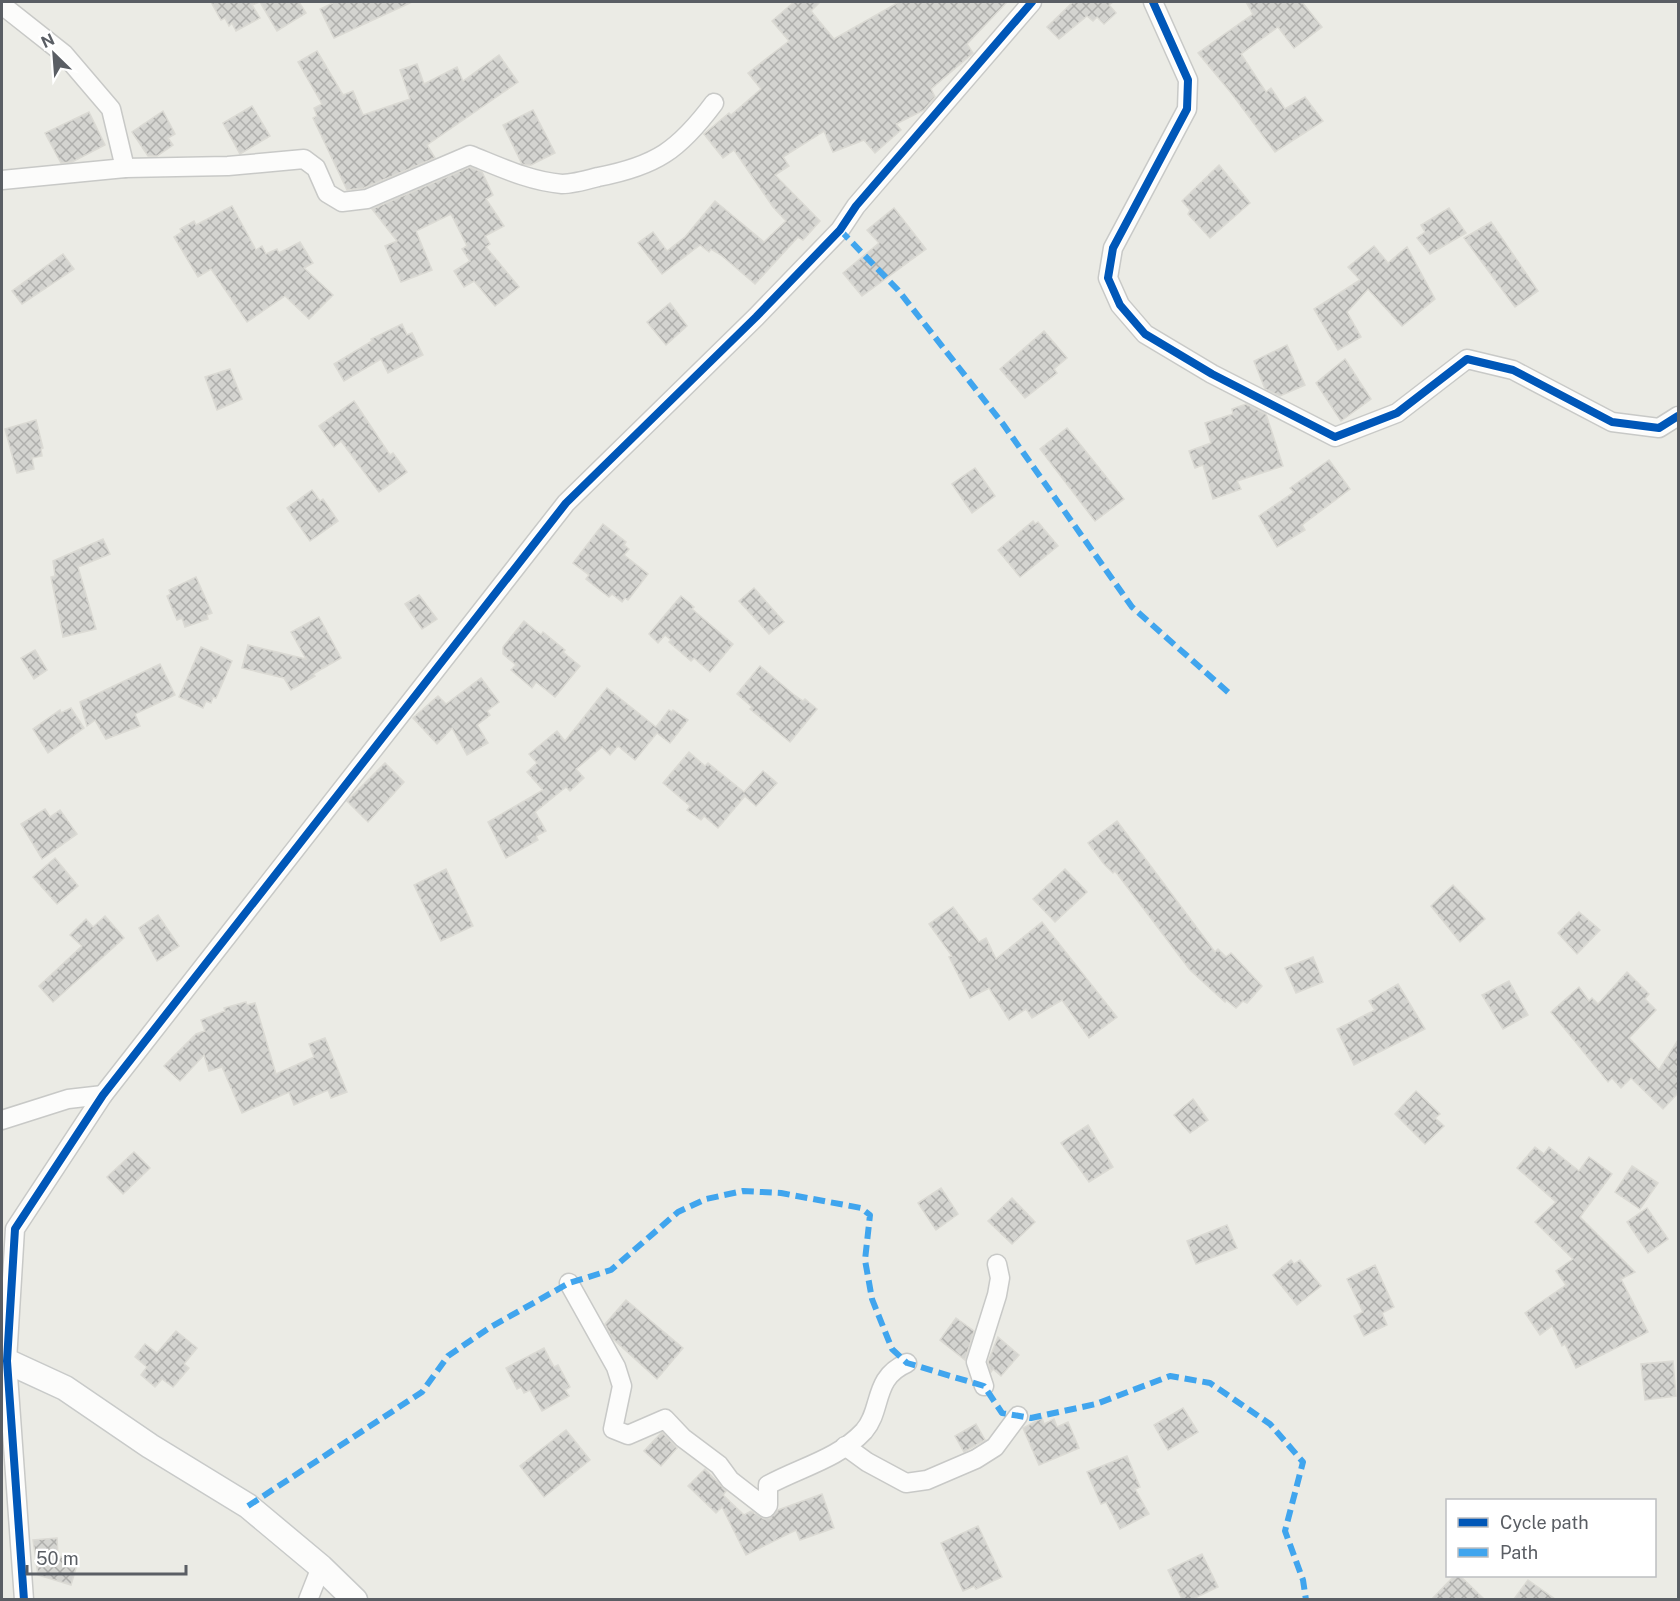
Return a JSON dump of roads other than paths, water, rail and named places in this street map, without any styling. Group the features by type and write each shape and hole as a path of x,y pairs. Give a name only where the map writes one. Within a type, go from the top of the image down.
{"street":[{"path":"24,1599 4,1360 15,1229 103,1095 566,503 756,317 840,231 856,206 1032,2"},
{"path":"1153,2 1188,80 1187,109 1113,248 1108,278 1120,305 1145,334 1212,374 1335,437 1397,413 1467,359 1513,370 1612,422 1659,428 1678,416"},
{"path":"2,5 64,54 111,109 125,168"},
{"path":"2,180 125,168 228,166 303,159 316,168 327,193 342,202 368,199 470,154 524,177 564,184 618,173 659,158 690,135 714,103"},
{"path":"2,1120 68,1099 103,1095"},
{"path":"984,1386 976,1362 997,1295 1000,1278 997,1264"},
{"path":"568,1283 616,1367 622,1386 613,1429 628,1435 665,1419 683,1438 719,1465 730,1480 744,1489 768,1485 838,1454 865,1430 878,1394 887,1379 898,1367 907,1363"},
{"path":"4,1360 65,1388 150,1446 248,1506 321,1567 355,1599"},
{"path":"845,1446 867,1462 906,1483 927,1480 976,1459 995,1447 1018,1416"},
{"path":"308,1599 321,1567"}]}
